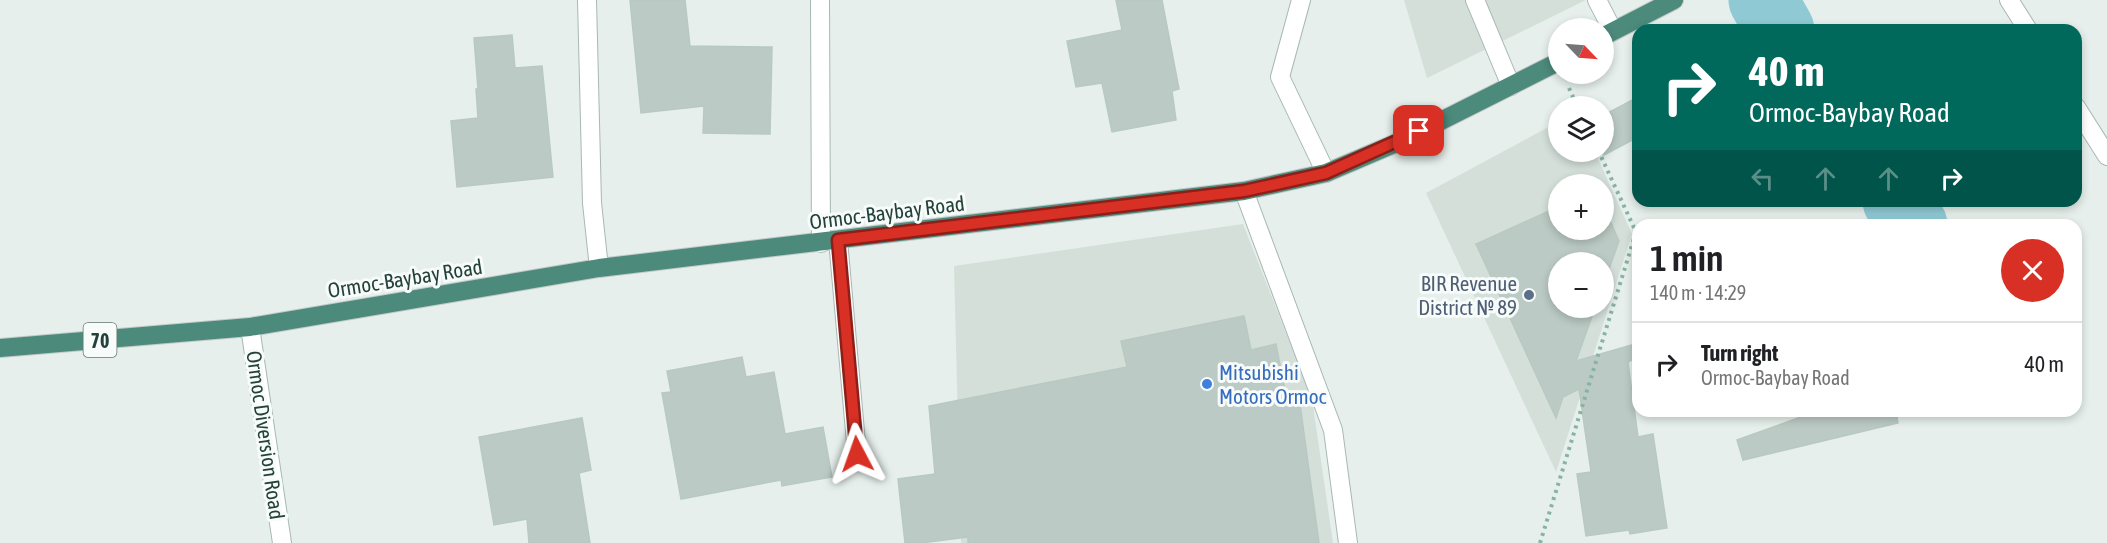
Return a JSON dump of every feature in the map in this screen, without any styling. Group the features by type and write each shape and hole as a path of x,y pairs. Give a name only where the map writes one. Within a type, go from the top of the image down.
{"highway":[{"path":"1614,31 1674,0"},
{"name":"Ormoc-Baybay Road","path":"0,348 250,327 599,268 1244,191 1326,173 1401,141 1548,67"}],"street":[{"path":"587,0 592,203 599,268"},
{"path":"820,0 830,241 857,454"},
{"path":"1301,0 1280,77 1326,173"},
{"path":"1475,0 1511,86"},
{"path":"1597,0 1603,18"},
{"path":"2009,0 2024,24"},
{"path":"2082,116 2107,156"},
{"path":"1244,191 1333,430 1348,543"},
{"name":"Ormoc Diversion Road","path":"250,327 282,543"}],"path":[{"path":"1604,162 1632,223"},
{"path":"1540,543 1632,245"}],"shaded area":[{"path":"1404,0 1586,0 1548,18 1427,78"},
{"path":"1548,127 1548,162 1600,162 1605,174 1548,174 1548,240 1614,240 1614,194 1632,234 1614,290 1614,252 1548,252 1548,318 1605,318 1556,472 1426,193"},
{"path":"1243,224 1312,399 1333,543 961,543 954,266"}],"building":[{"path":"630,0 685,0 690,46 772,47 770,134 703,133 704,106 641,113"},
{"path":"1116,0 1162,0 1179,89 1172,91 1176,120 1112,132 1102,83 1076,87 1067,41 1122,30"},
{"path":"512,35 515,68 542,66 553,177 457,187 451,121 478,118 474,38"},
{"path":"1632,100 1632,140 1614,150 1614,110"},
{"path":"1548,212 1548,240 1614,240 1614,230 1619,241 1614,255 1614,252 1548,252 1548,318 1591,318 1576,361 1632,345 1632,360 1628,362 1632,392 1632,417 1635,417 1638,437 1653,434 1667,528 1630,534 1629,530 1586,536 1577,474 1591,472 1579,389 1563,397 1556,418 1476,244"},
{"path":"1244,316 1251,350 1276,344 1287,401 1299,397 1319,543 968,543 968,537 905,543 898,479 935,474 929,406 1127,367 1121,341"},
{"path":"742,357 746,377 774,372 785,434 823,427 832,477 782,486 781,480 681,499 662,393 671,392 667,371"},
{"path":"1897,417 1898,423 1743,460 1737,440 1798,418"},
{"path":"582,418 591,470 579,473 590,543 529,543 527,519 494,525 479,437"}],"waterway":[{"path":"1763,0 1777,24"},
{"path":"1901,207 1909,219"}],"place":[{"name":"BIR Revenue District № 89","path":"1529,295"},
{"name":"Mitsubishi Motors Ormoc","path":"1207,384"}],"route":[{"path":"857,454 838,240 1244,191 1326,173 1419,131"}]}
